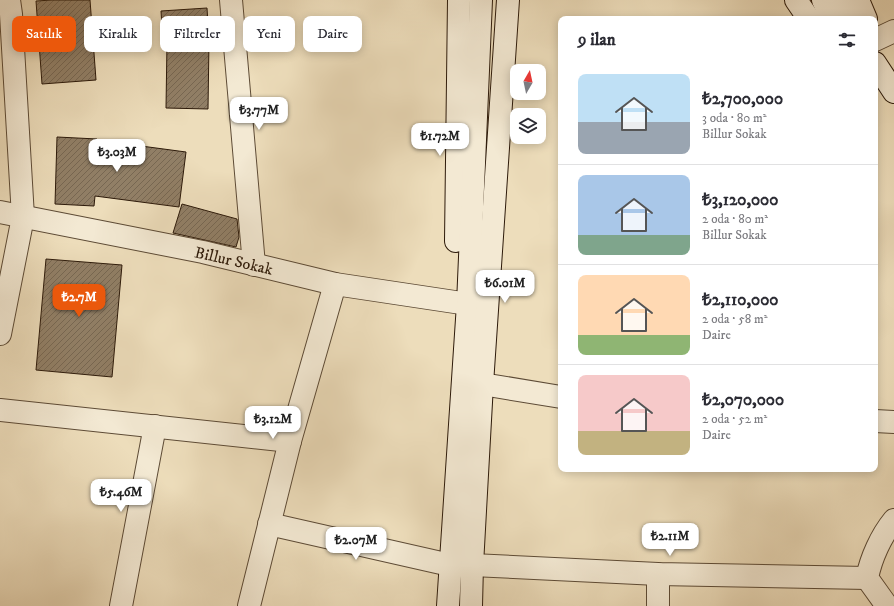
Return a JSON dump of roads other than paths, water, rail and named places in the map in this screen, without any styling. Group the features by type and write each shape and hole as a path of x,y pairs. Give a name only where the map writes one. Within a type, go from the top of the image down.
{"street":[{"path":"0,334 23,217 12,22 9,0"},
{"path":"231,0 254,265"},
{"path":"459,0 456,276 468,304"},
{"path":"448,606 468,304 481,0"},
{"path":"471,606 482,384 508,0"},
{"path":"796,0 807,16"},
{"path":"823,0 831,16"},
{"path":"840,0 849,16"},
{"path":"858,0 865,16"},
{"path":"878,39 894,31"},
{"path":"878,68 894,92"},
{"path":"878,92 886,102 894,108"},
{"name":"Billur Sokak","path":"0,212 203,252 335,284 468,304"},
{"path":"248,606 290,441 335,284"},
{"path":"482,384 558,397"},
{"path":"0,410 290,441"},
{"path":"878,422 894,422"},
{"path":"121,606 155,426"},
{"path":"887,606 867,578 869,565 888,528 894,520"},
{"path":"269,524 450,565"},
{"path":"472,565 658,574 867,578"},
{"path":"658,574 658,606"}]}
